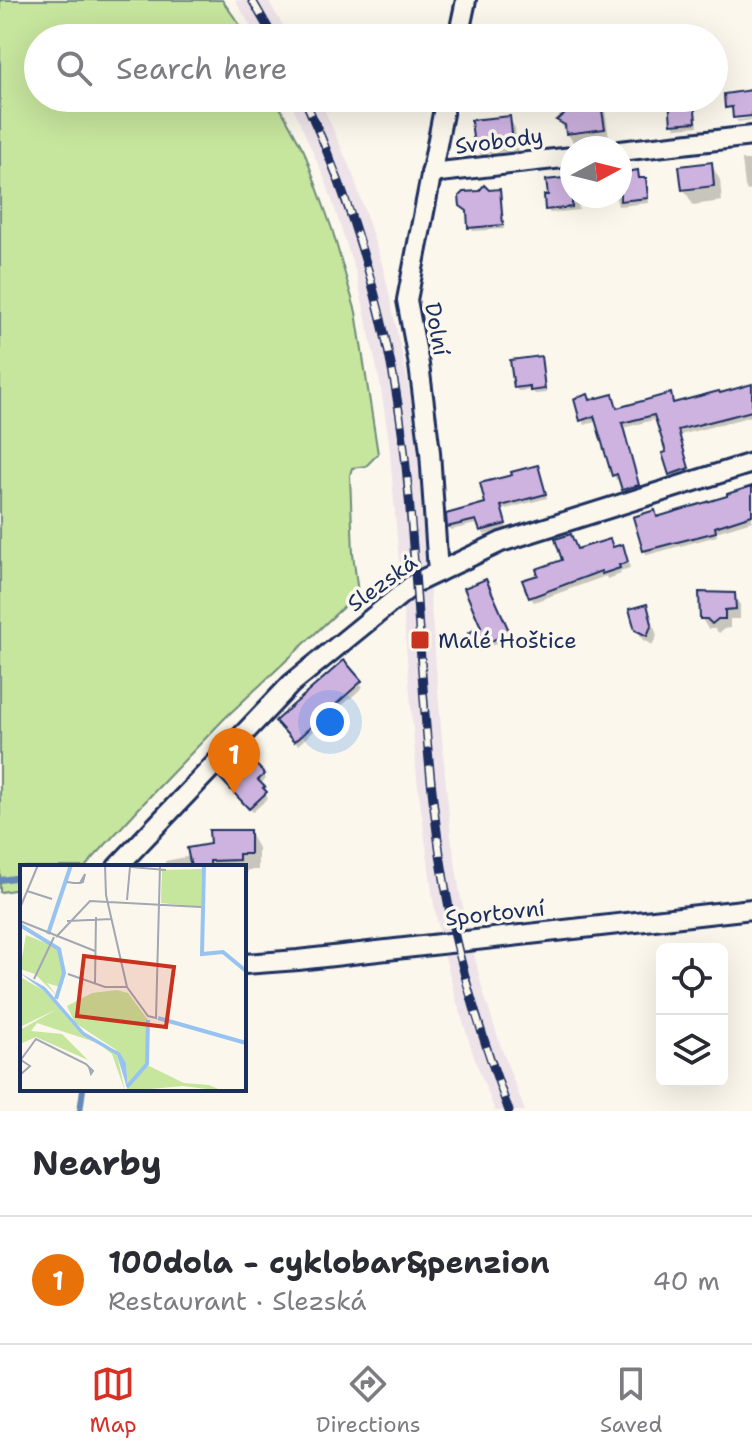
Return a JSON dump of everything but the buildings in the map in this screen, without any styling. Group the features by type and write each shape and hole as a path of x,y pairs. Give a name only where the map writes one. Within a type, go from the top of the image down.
{"street":[{"path":"461,24 466,0"},
{"name":"Dolní","path":"438,572 430,452 407,300 443,112"},
{"path":"632,150 752,136"},
{"name":"Svobody","path":"431,173 560,158"},
{"name":"Slezská","path":"119,865 291,684 415,583 501,542 752,463"},
{"name":"Sportovní","path":"246,964 752,909"}],"shaded area":[{"path":"235,0 268,0 282,24 250,24"},
{"path":"295,112 325,112 352,172 384,270 417,438 445,775 460,894 482,988 525,1111 495,1111 475,1060 442,945 417,778 389,441 357,277 326,182"}],"green space":[{"path":"0,0 222,0 239,24 24,24 24,112 283,112 304,151 332,229 356,312 378,454 366,466 352,468 350,475 358,593 224,719 87,865 20,865 20,889 0,892"}],"waterway":[{"path":"0,880 20,877"},
{"path":"80,1111 83,1091"}],"railway":[{"path":"252,0 266,24"},
{"path":"310,112 353,222 388,351 403,439 431,783 447,897 473,1005 509,1111"}],"place":[{"name":"Malé Hoštice","path":"420,640"},
{"name":"100dola - cyklobar&penzion","path":"234,794"}]}
